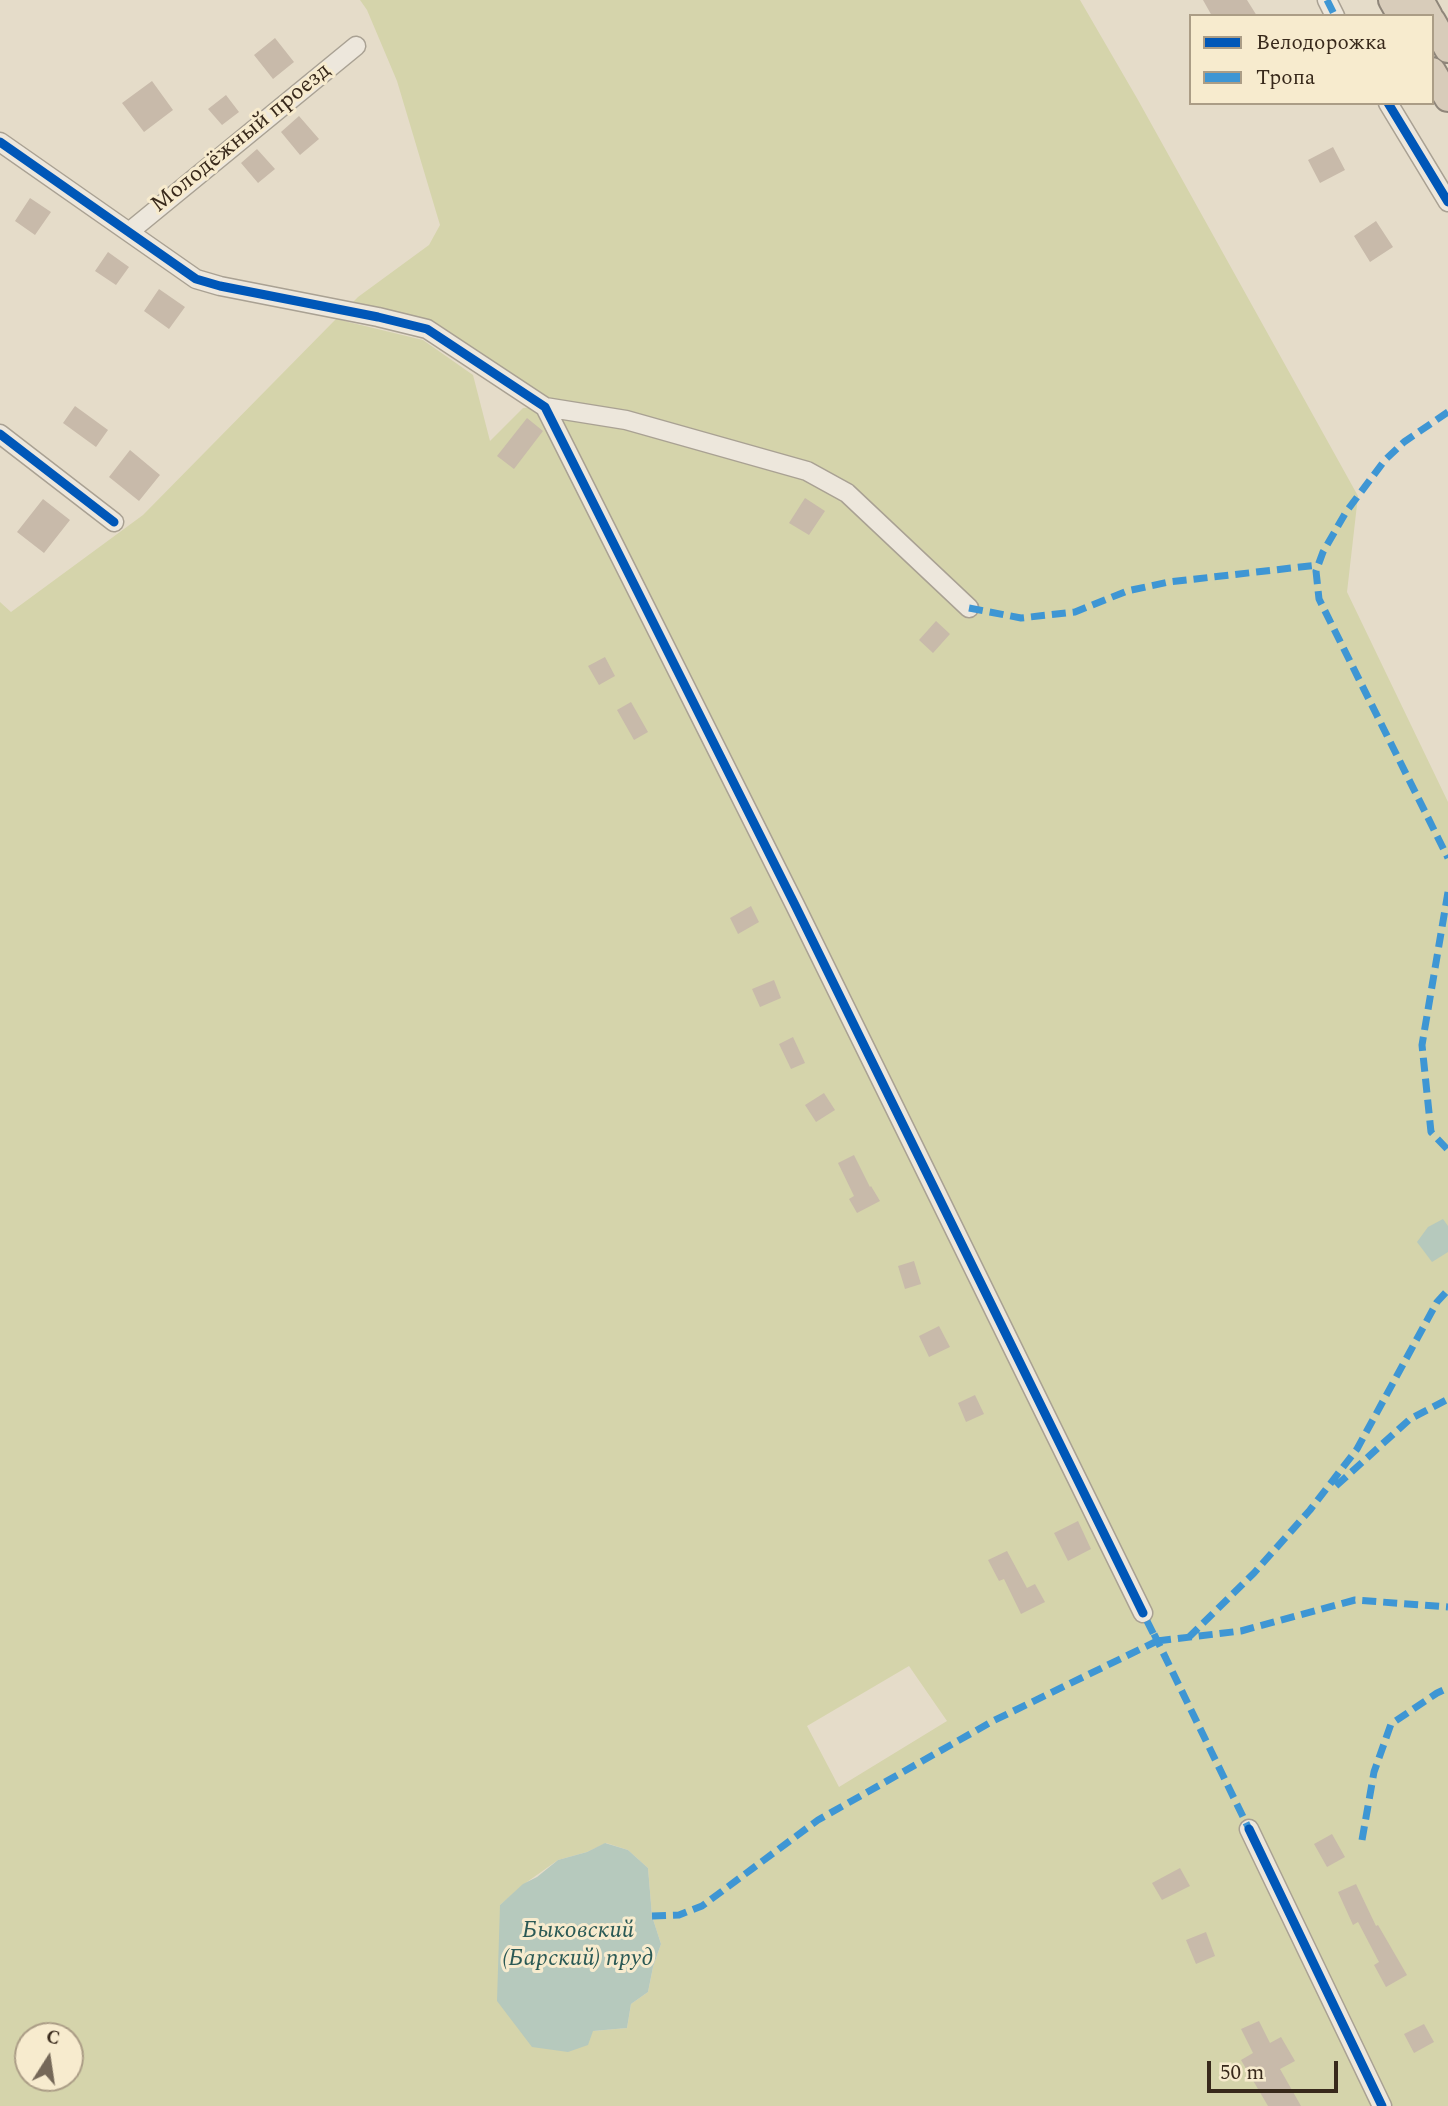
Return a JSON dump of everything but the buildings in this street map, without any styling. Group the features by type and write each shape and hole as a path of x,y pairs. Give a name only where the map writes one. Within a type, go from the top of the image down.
{"highway":[{"path":"1434,24 1448,49"},
{"path":"1434,74 1448,99"}],"street":[{"name":"Молодёжный проезд","path":"129,232 356,46"},
{"path":"1389,105 1448,202"},
{"path":"0,142 196,279 427,329 545,407 626,420 807,471 847,493 969,607"},
{"path":"545,407 789,892 1143,1613"},
{"path":"0,434 114,522"},
{"path":"1249,1829 1382,2106"}],"green space":[{"path":"360,0 1080,0 1358,496 1347,592 1448,802 1448,2106 0,2106 0,602 11,612 143,515 336,319 423,340 473,375 490,441 523,408 544,406 427,329 345,310 358,297 429,245 440,225 397,81 367,10","holes":["909,1666 947,1721 839,1787 807,1726","606,1843 628,1850 648,1868 652,1916 661,1944 648,1992 631,2004 627,2028 593,2031 501,1919 500,1905 558,1860 587,1852"]}],"water":[{"path":"1443,1219 1448,1226 1448,1252 1432,1262 1417,1242 1428,1227"},
{"name":"Быковский (Барский) пруд","path":"605,1843 628,1850 648,1868 652,1916 661,1944 648,1992 631,2004 627,2028 593,2031 588,2045 568,2052 532,2047 497,2001 500,1905 523,1884 537,1877 558,1860 587,1852"}],"marked path":[{"path":"1327,0 1334,14"},
{"path":"1448,412 1404,442 1385,460 1346,512 1323,552 1316,571 1319,599 1448,858"},
{"path":"969,608 1021,618 1075,612 1127,591 1169,582 1318,565"},
{"path":"1448,892 1422,1045 1431,1132 1448,1150"},
{"path":"1188,1638 1254,1573 1310,1510 1357,1449 1437,1302 1448,1290"},
{"path":"1336,1486 1410,1419 1448,1399"},
{"path":"1157,1641 1241,1631 1355,1600 1448,1607"},
{"path":"652,1916 679,1915 702,1906 818,1820 993,1721 1157,1641 1143,1613"},
{"path":"1154,1634 1249,1829"},
{"path":"1362,1840 1374,1772 1391,1724 1448,1688"}],"cycle path":[{"path":"1389,105 1448,202"},
{"path":"0,142 196,279 427,329 545,407 795,905 1143,1613"},
{"path":"0,434 114,522"},
{"path":"1249,1829 1382,2106"}]}
